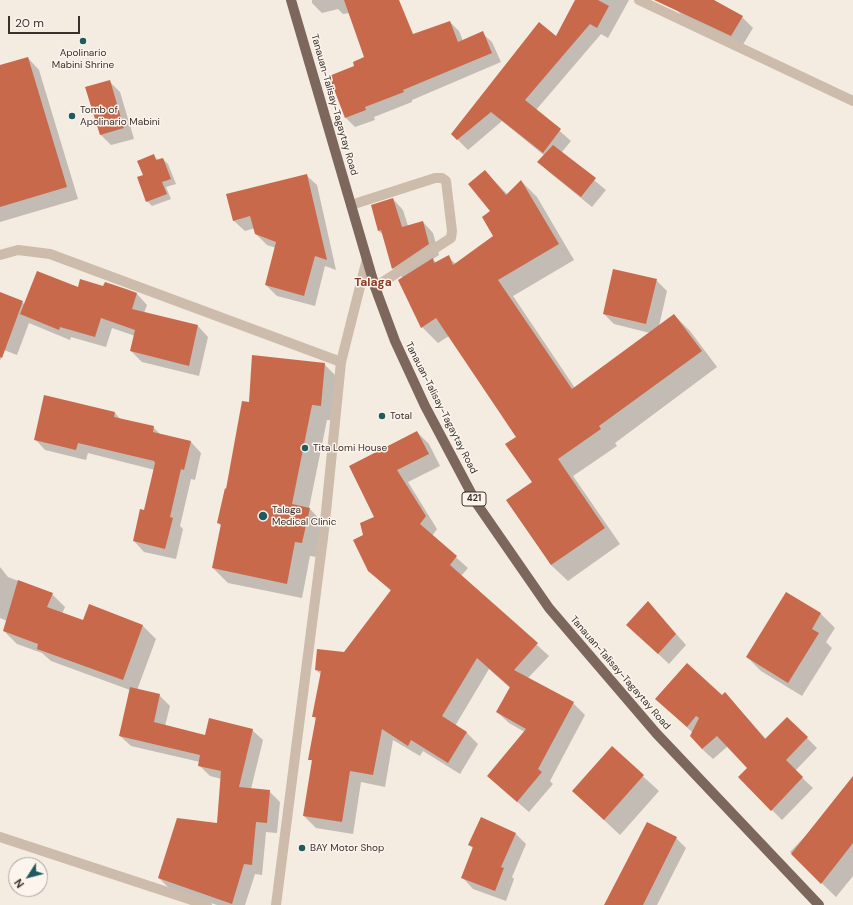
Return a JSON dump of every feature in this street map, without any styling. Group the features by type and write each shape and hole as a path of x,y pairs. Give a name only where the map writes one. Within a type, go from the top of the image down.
{"main road":[{"name":"Tanauan-Talisay-Tagaytay Road","path":"291,0 375,287 395,341 425,406 477,504 549,608 656,733 818,905"}],"street":[{"path":"639,0 652,3 853,101"},
{"path":"351,205 435,178 442,178 446,181 452,231 450,238 375,287"},
{"path":"0,255 18,250 50,254 341,362"},
{"path":"276,905 325,522 341,362 367,259"},
{"path":"0,837 207,905"}],"building":[{"path":"344,0 399,0 413,34 450,21 458,42 483,31 492,53 403,90 404,92 365,107 366,110 345,118 329,76 354,66 353,62 364,57"},
{"path":"575,0 598,0 609,6 597,28 590,24 525,100 561,129 543,153 491,112 457,140 451,134 539,22 556,36"},
{"path":"654,0 714,0 743,16 731,36"},
{"path":"28,57 67,187 0,207 0,65"},
{"path":"110,80 124,128 100,135 85,87"},
{"path":"553,145 596,178 581,197 537,162"},
{"path":"154,154 156,160 163,158 171,179 162,182 167,194 146,202 137,177 143,175 137,161"},
{"path":"485,170 506,195 521,180 559,244 498,280 572,389 674,314 702,351 599,426 601,429 558,459 605,528 551,565 506,500 532,482 505,444 516,437 436,318 421,328 398,280 433,258 434,263 449,255 453,265 493,236 482,217 490,211 468,184"},
{"path":"307,174 327,260 315,256 304,296 265,285 276,242 255,234 250,216 233,221 226,194"},
{"path":"393,198 402,227 423,221 429,244 392,269 381,230 378,231 371,205"},
{"path":"613,269 657,279 646,324 603,314"},
{"path":"37,271 78,287 80,279 103,286 105,282 126,289 137,293 132,309 198,325 189,366 130,351 135,330 101,318 95,337 60,327 59,330 20,314"},
{"path":"0,292 23,301 2,358 0,357"},
{"path":"252,355 325,363 321,406 312,405 292,504 310,508 302,543 295,542 287,584 212,568 221,524 217,523 225,488 226,489 242,401 249,402"},
{"path":"44,395 115,412 114,417 154,426 153,432 191,441 184,470 181,469 170,517 173,518 165,549 133,541 140,509 144,510 155,463 154,461 78,443 76,450 34,440"},
{"path":"417,431 429,454 397,470 426,516 420,524 457,556 450,565 538,643 514,670 574,702 538,769 542,772 517,802 487,776 526,729 496,712 510,687 477,658 442,716 467,732 448,763 411,740 408,746 382,729 373,775 350,771 342,822 303,816 312,760 308,760 316,717 312,717 321,671 315,670 317,649 344,652 391,590 368,571 353,540 363,535 360,523 374,517 349,466"},
{"path":"18,580 53,593 47,607 83,620 89,604 143,625 123,680 37,649 38,644 3,631"},
{"path":"786,592 821,613 812,629 819,633 788,683 746,657"},
{"path":"648,601 676,634 658,654 626,625"},
{"path":"687,663 722,695 725,692 765,739 787,717 808,737 786,760 803,777 771,811 738,777 747,768 717,736 702,749 690,736 699,718 696,716 687,727 655,699"},
{"path":"130,687 160,694 154,722 205,735 209,718 253,729 239,787 270,790 267,823 256,822 252,865 244,864 232,904 158,878 177,818 217,823 221,771 198,766 200,755 119,736"},
{"path":"612,746 644,775 604,820 572,791"},
{"path":"853,776 853,843 821,884 791,854"},
{"path":"481,817 516,833 501,867 504,868 495,891 461,878 473,847 468,845"},
{"path":"647,822 677,837 643,905 604,905"}],"place":[{"name":"Apolinario Mabini Shrine","path":"83,41"},
{"name":"Tomb of Apolinario Mabini","path":"72,116"},
{"name":"Total","path":"382,416"},
{"name":"Tita Lomi House","path":"305,448"},
{"name":"Talaga Medical Clinic","path":"263,516"},
{"name":"BAY Motor Shop","path":"302,848"}],"district":[{"name":"Talaga","path":"373,283"}]}
